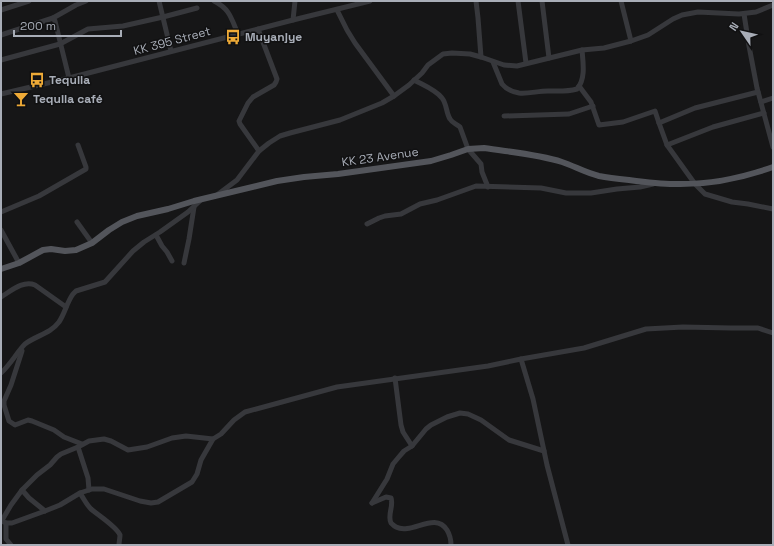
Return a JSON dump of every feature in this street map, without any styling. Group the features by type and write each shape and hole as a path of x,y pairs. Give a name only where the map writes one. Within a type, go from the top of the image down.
{"main road":[{"name":"KK 23 Avenue","path":"1,269 18,263 43,250 76,250 92,243 122,222 137,216 216,195 277,181 431,161 468,149 484,148 562,162 598,176 674,184 695,184 739,178 773,167"}],"street":[{"path":"1,10 29,1"},
{"path":"1,35 52,18 86,1"},
{"path":"159,1 171,51"},
{"path":"215,1 225,8 238,34"},
{"path":"293,20 295,1"},
{"name":"KK 395 Street","path":"1,94 370,1"},
{"path":"476,1 481,57"},
{"path":"518,1 526,63"},
{"path":"542,1 550,58"},
{"path":"621,1 631,41"},
{"path":"216,195 237,180 259,151 280,136 340,120 382,103 394,96 414,80 428,65 443,54 452,52 470,54 493,62 517,66 582,50 604,48 631,41 648,35 682,15 698,12 744,14 756,12 773,4"},
{"path":"1,60 60,44 88,29 123,26 197,8"},
{"path":"337,10 355,43 394,96"},
{"path":"744,14 758,92 773,147"},
{"path":"52,18 55,21 69,78"},
{"path":"258,29 277,79 274,85 253,96 239,121 259,151"},
{"path":"493,62 502,84 506,88 515,92 566,92 577,89 580,86 583,71 582,50"},
{"path":"414,80 435,92 443,99 449,118 460,127 468,149 481,164 482,172 488,186"},
{"path":"580,86 593,106 598,125 623,122 655,111 667,145 695,184 705,194 732,202 773,209"},
{"path":"659,123 695,108 758,92"},
{"path":"761,102 773,98"},
{"path":"504,116 569,114 593,106"},
{"path":"667,145 713,127 764,113"},
{"path":"767,126 773,124"},
{"path":"1,212 39,196 86,169 78,145"},
{"path":"367,224 379,218 400,214 420,204 437,200 476,186 541,188 566,193 591,193 640,187 658,183"},
{"path":"1,373 12,362 23,346 37,337 46,334 59,322 70,297 76,291 105,282 133,251 202,199"},
{"path":"184,263 194,206"},
{"path":"77,222 92,243"},
{"path":"1,230 18,263"},
{"path":"156,235 162,246 168,252 172,261"},
{"path":"1,297 17,287 31,283 35,284 66,307"},
{"path":"3,522 12,523 45,511 60,505 80,493 92,489 104,489 140,501 151,503 158,502 192,482 197,474 201,460 213,439 221,434 234,420 245,412 337,387 488,366 584,348 646,330 683,327 725,327 758,328 773,333"},
{"path":"23,346 11,385 4,401 9,421 15,425 28,420 32,421 54,430 80,446 88,478 89,490"},
{"path":"521,359 568,545"},
{"path":"395,378 401,425 412,446"},
{"path":"1,404 6,410"},
{"path":"451,545 450,534 445,527 439,523 432,522 410,528 400,528 391,523 391,498 386,497 372,503 387,479 393,464 404,451 412,446 431,425 447,417 460,413 468,414 482,420 509,440 544,451"},
{"path":"11,545 6,539 3,522 11,505 22,490 37,475 50,466 61,454 89,441 104,439 128,450 147,447 172,438 186,436 213,439"},
{"path":"22,490 45,511"},
{"path":"80,493 90,508 119,533 119,545"}],"place":[{"name":"Muyanjye","path":"233,37"},
{"name":"Tequila","path":"37,80"},
{"name":"Tequila café","path":"21,99"}]}
